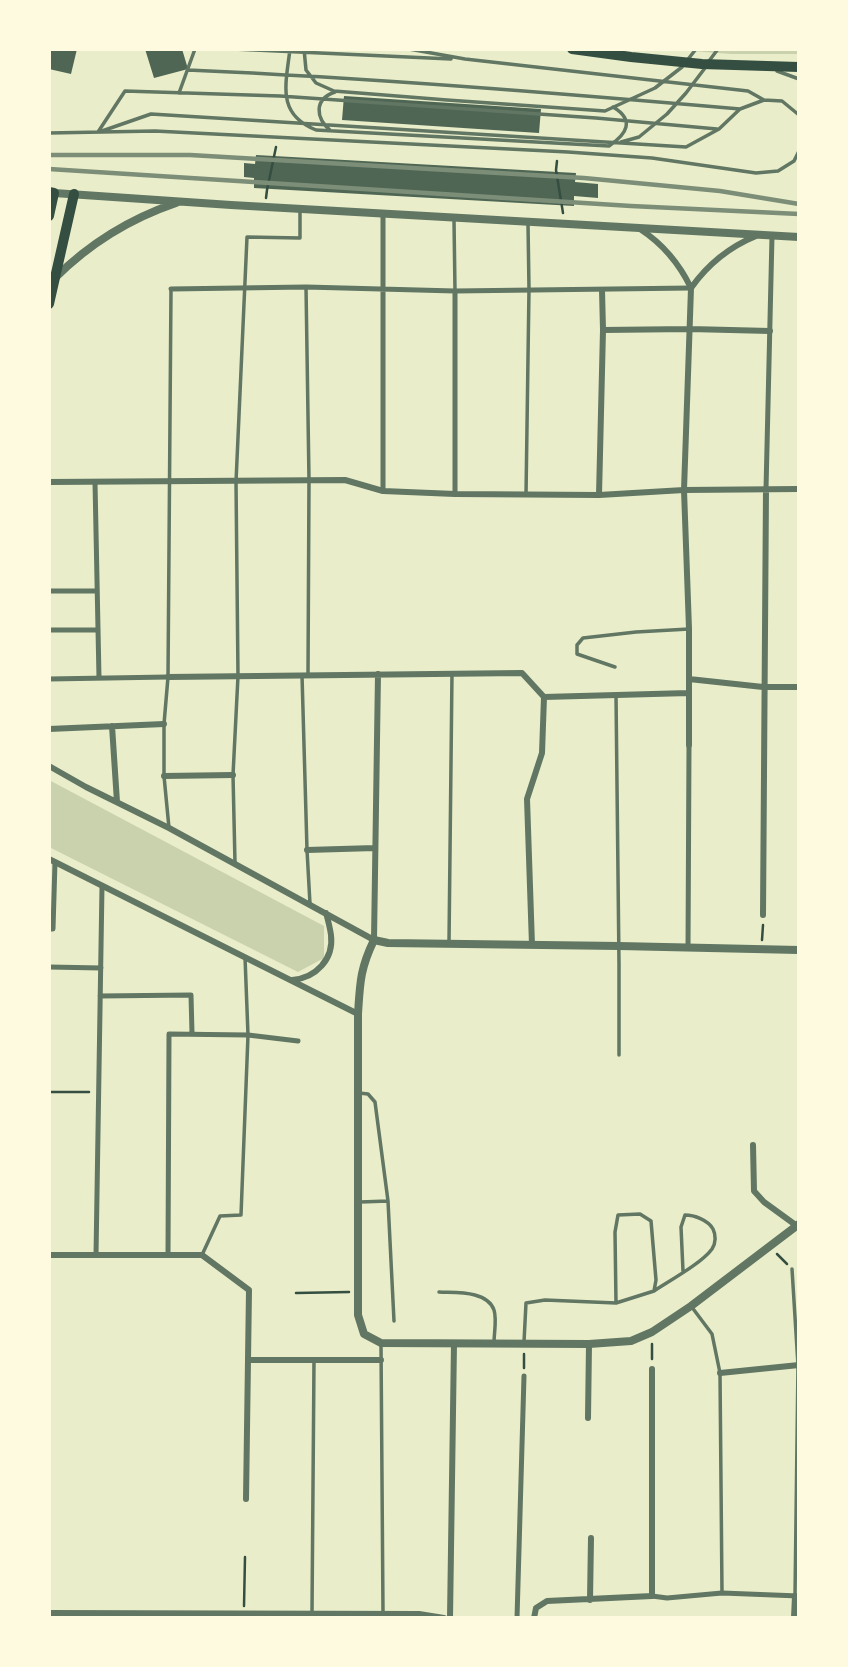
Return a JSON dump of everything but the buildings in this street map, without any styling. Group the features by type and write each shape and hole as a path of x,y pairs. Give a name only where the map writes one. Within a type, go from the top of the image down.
{"highway":[{"path":"572,49 678,62 799,67"}],"main road":[{"path":"49,216 52,193"},
{"path":"49,304 74,194"}],"street":[{"path":"52,193 799,237"},
{"path":"55,278 82,253 112,232 181,202"},
{"path":"383,213 383,491"},
{"path":"639,228 670,253 691,288 684,490 689,629 688,948"},
{"path":"691,288 716,260 743,241 758,235"},
{"path":"763,915 763,687 772,236"},
{"path":"171,289 691,288"},
{"path":"455,494 456,290"},
{"path":"599,495 602,290"},
{"path":"603,330 770,331"},
{"path":"49,482 345,480 383,491 526,495 799,489"},
{"path":"95,482 99,678"},
{"path":"49,591 97,592"},
{"path":"49,630 98,630"},
{"path":"49,679 522,673 544,697 542,753 527,799 532,944"},
{"path":"378,674 374,940 364,960 360,978 358,1014 358,1315 364,1334 381,1343 589,1344 631,1341 652,1332 798,1225 764,1202 754,1191 753,1145"},
{"path":"689,679 763,687 799,687"},
{"path":"544,697 688,693"},
{"path":"49,729 164,724"},
{"path":"112,726 117,802"},
{"path":"49,766 374,940 388,943 799,950"},
{"path":"164,776 233,775"},
{"path":"307,850 375,848"},
{"path":"49,929 53,929 52,861 358,1014"},
{"path":"96,1255 102,886"},
{"path":"290,980 299,980 315,973 326,961 331,935 326,913"},
{"path":"49,967 101,968"},
{"path":"100,996 191,995 192,1033"},
{"path":"168,1255 169,1034 248,1035 298,1041"},
{"path":"49,1255 202,1255 249,1290 246,1499"},
{"path":"450,1618 454,1343"},
{"path":"588,1418 589,1344"},
{"path":"249,1360 381,1360"},
{"path":"720,1373 798,1365"},
{"path":"652,1369 652,1596"},
{"path":"517,1618 524,1376"},
{"path":"590,1600 591,1538"},
{"path":"534,1618 536,1608 547,1601 652,1596 667,1598 722,1593 797,1596 794,1618"},
{"path":"49,1613 95,1616 383,1613 444,1618"}],"lane":[{"path":"178,94 195,49"},
{"path":"233,49 465,59"},
{"path":"290,49 286,95 288,105 295,117 316,130 609,146 639,137 667,114 719,49"},
{"path":"304,49 306,70 316,83 337,91 605,111 655,88 682,67 696,49"},
{"path":"409,49 465,59 748,91 764,100"},
{"path":"762,66 799,79"},
{"path":"188,70 515,90 740,109"},
{"path":"98,133 125,90 280,96 719,129"},
{"path":"332,132 322,124 320,104 326,95 337,91"},
{"path":"98,133 151,114 686,147 719,129 740,109 764,100 782,101 799,115"},
{"path":"609,146 622,136 626,129 622,113 612,107"},
{"path":"49,133 156,131 580,153 652,158 756,173 778,171 794,161 799,151"},
{"path":"234,864 233,775 238,676 236,482 247,237 300,238 300,208"},
{"path":"454,217 456,290"},
{"path":"526,495 528,222"},
{"path":"306,287 309,480 305,675 310,905"},
{"path":"169,828 164,776 164,724 169,677 171,289"},
{"path":"615,667 576,654 577,645 583,638 689,629"},
{"path":"449,944 452,673"},
{"path":"615,695 619,1055"},
{"path":"202,1255 220,1216 241,1215 248,1035 244,957"},
{"path":"358,1093 368,1094 375,1101 388,1201 394,1321"},
{"path":"358,1202 388,1201"},
{"path":"616,1303 615,1232 618,1215 640,1214 651,1221 656,1280 654,1291"},
{"path":"524,1344 526,1303 545,1300 616,1303 654,1291 705,1257 714,1247 716,1234 710,1224 691,1215 685,1215 681,1227 683,1271"},
{"path":"792,1269 798,1365 797,1596"},
{"path":"439,1292 474,1295 489,1302 495,1311 494,1343"},
{"path":"691,1306 712,1334 720,1373 722,1593"},
{"path":"381,1343 383,1613"},
{"path":"312,1613 314,1360"}],"path":[{"path":"762,950 763,915"},
{"path":"49,1092 99,1091"},
{"path":"770,1247 792,1269"},
{"path":"296,1293 342,1293"},
{"path":"652,1332 652,1369"},
{"path":"524,1344 524,1376"},
{"path":"244,1613 245,1557"}],"green space":[{"path":"664,49 799,49 799,54 731,54"},
{"path":"49,780 324,926 324,958 298,972 49,847"}],"railway":[{"path":"49,155 190,155 584,178 720,191 799,204"},
{"path":"49,169 799,214"}]}
